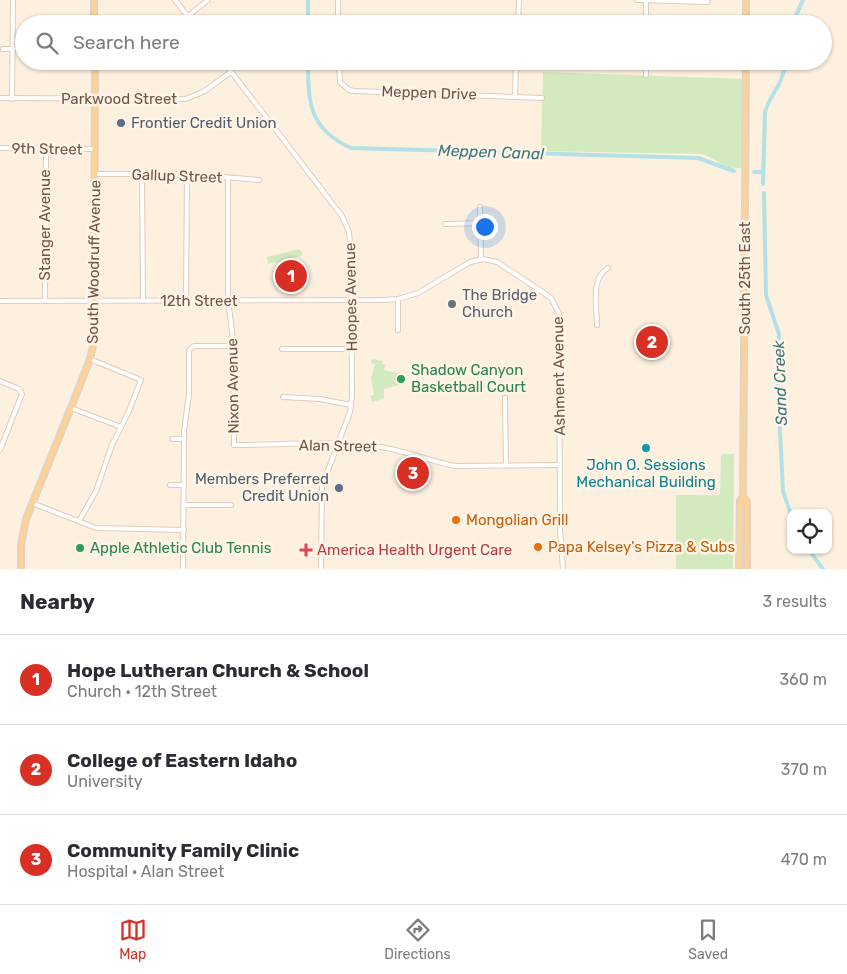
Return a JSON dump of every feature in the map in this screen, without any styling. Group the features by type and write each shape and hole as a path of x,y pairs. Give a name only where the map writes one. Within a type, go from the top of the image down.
{"main road":[{"path":"94,0 94,15"},
{"path":"746,0 746,15"},
{"name":"South Woodruff Avenue","path":"21,569 23,532 32,503 72,408 90,359 94,341 95,70"},
{"name":"South 25th East","path":"738,569 740,501 743,496 746,70"},
{"name":"South 25th East","path":"743,496 747,502 747,569"}],"street":[{"path":"12,99 13,0"},
{"path":"175,0 187,15"},
{"path":"189,15 208,0"},
{"path":"338,0 338,15"},
{"path":"518,15 519,0"},
{"path":"637,0 708,2"},
{"path":"646,0 646,15"},
{"path":"3,49 14,49"},
{"name":"Meppen Drive","path":"339,70 339,79 349,90 542,98"},
{"path":"515,96 516,70"},
{"path":"646,70 646,76"},
{"name":"Parkwood Street","path":"0,98 185,99 203,92 231,72"},
{"name":"Hoopes Avenue","path":"231,72 346,224 350,242 352,300 351,405 322,486 321,569"},
{"name":"9th Street","path":"0,148 95,149"},
{"name":"Stanger Avenue","path":"45,301 46,149"},
{"name":"Gallup Street","path":"95,174 187,174 259,180"},
{"path":"142,174 142,301"},
{"path":"186,301 187,174"},
{"name":"Nixon Avenue","path":"228,178 228,300 233,346 234,445"},
{"path":"398,330 398,299 418,292 468,263 481,259 480,207"},
{"path":"445,224 480,224"},
{"name":"Ashment Avenue","path":"481,259 497,262 541,291 551,298 559,313 563,569"},
{"path":"597,325 597,283 601,272 608,268"},
{"name":"12th Street","path":"0,301 398,299"},
{"path":"183,569 184,439 185,412 189,394 189,350 194,346 233,346"},
{"path":"282,349 352,350"},
{"path":"79,521 96,491 112,445 141,380 90,359"},
{"path":"0,381 19,389 22,394 0,450"},
{"path":"283,397 320,399 351,405"},
{"path":"505,398 506,465"},
{"path":"72,408 121,427"},
{"path":"172,439 184,439"},
{"name":"Alan Street","path":"234,445 380,446 456,466 560,465"},
{"path":"170,485 184,485"},
{"path":"32,503 105,529 184,530"},
{"path":"184,505 231,505"}],"green space":[{"path":"543,72 746,79 746,169 728,167 703,154 541,151"},
{"path":"299,249 303,253 301,256 268,264 267,257"},
{"path":"372,359 383,361 382,364 386,365 384,370 404,374 404,384 384,389 384,399 372,402 370,396 374,395 371,378 375,364 371,363"},
{"path":"723,454 734,454 733,569 676,569 676,495 720,495 721,456"}],"waterway":[{"name":"Meppen Canal","path":"308,0 308,15"},
{"name":"Sand Creek","path":"796,15 803,0"},
{"name":"Meppen Canal","path":"308,70 311,102 319,123 337,141 351,148 698,158 734,171"},
{"name":"Sand Creek","path":"763,184 765,112 784,70"},
{"path":"754,172 763,172"},
{"name":"Sand Creek","path":"764,193 766,295 779,334 777,372 783,491 789,509"},
{"name":"Sand Creek","path":"812,554 823,569"}],"place":[{"name":"Frontier Credit Union","path":"121,123"},
{"name":"Hope Lutheran Church & School","path":"291,276"},
{"name":"The Bridge Church","path":"452,304"},
{"name":"College of Eastern Idaho","path":"652,342"},
{"name":"Shadow Canyon Basketball Court","path":"401,379"},
{"name":"John O. Sessions Mechanical Building","path":"646,448"},
{"name":"Community Family Clinic","path":"413,473"},
{"name":"Members Preferred Credit Union","path":"339,488"},
{"name":"Mongolian Grill","path":"456,520"},
{"name":"Papa Kelsey's Pizza & Subs","path":"538,547"},
{"name":"Apple Athletic Club Tennis","path":"80,548"},
{"name":"America Health Urgent Care","path":"306,550"}]}
